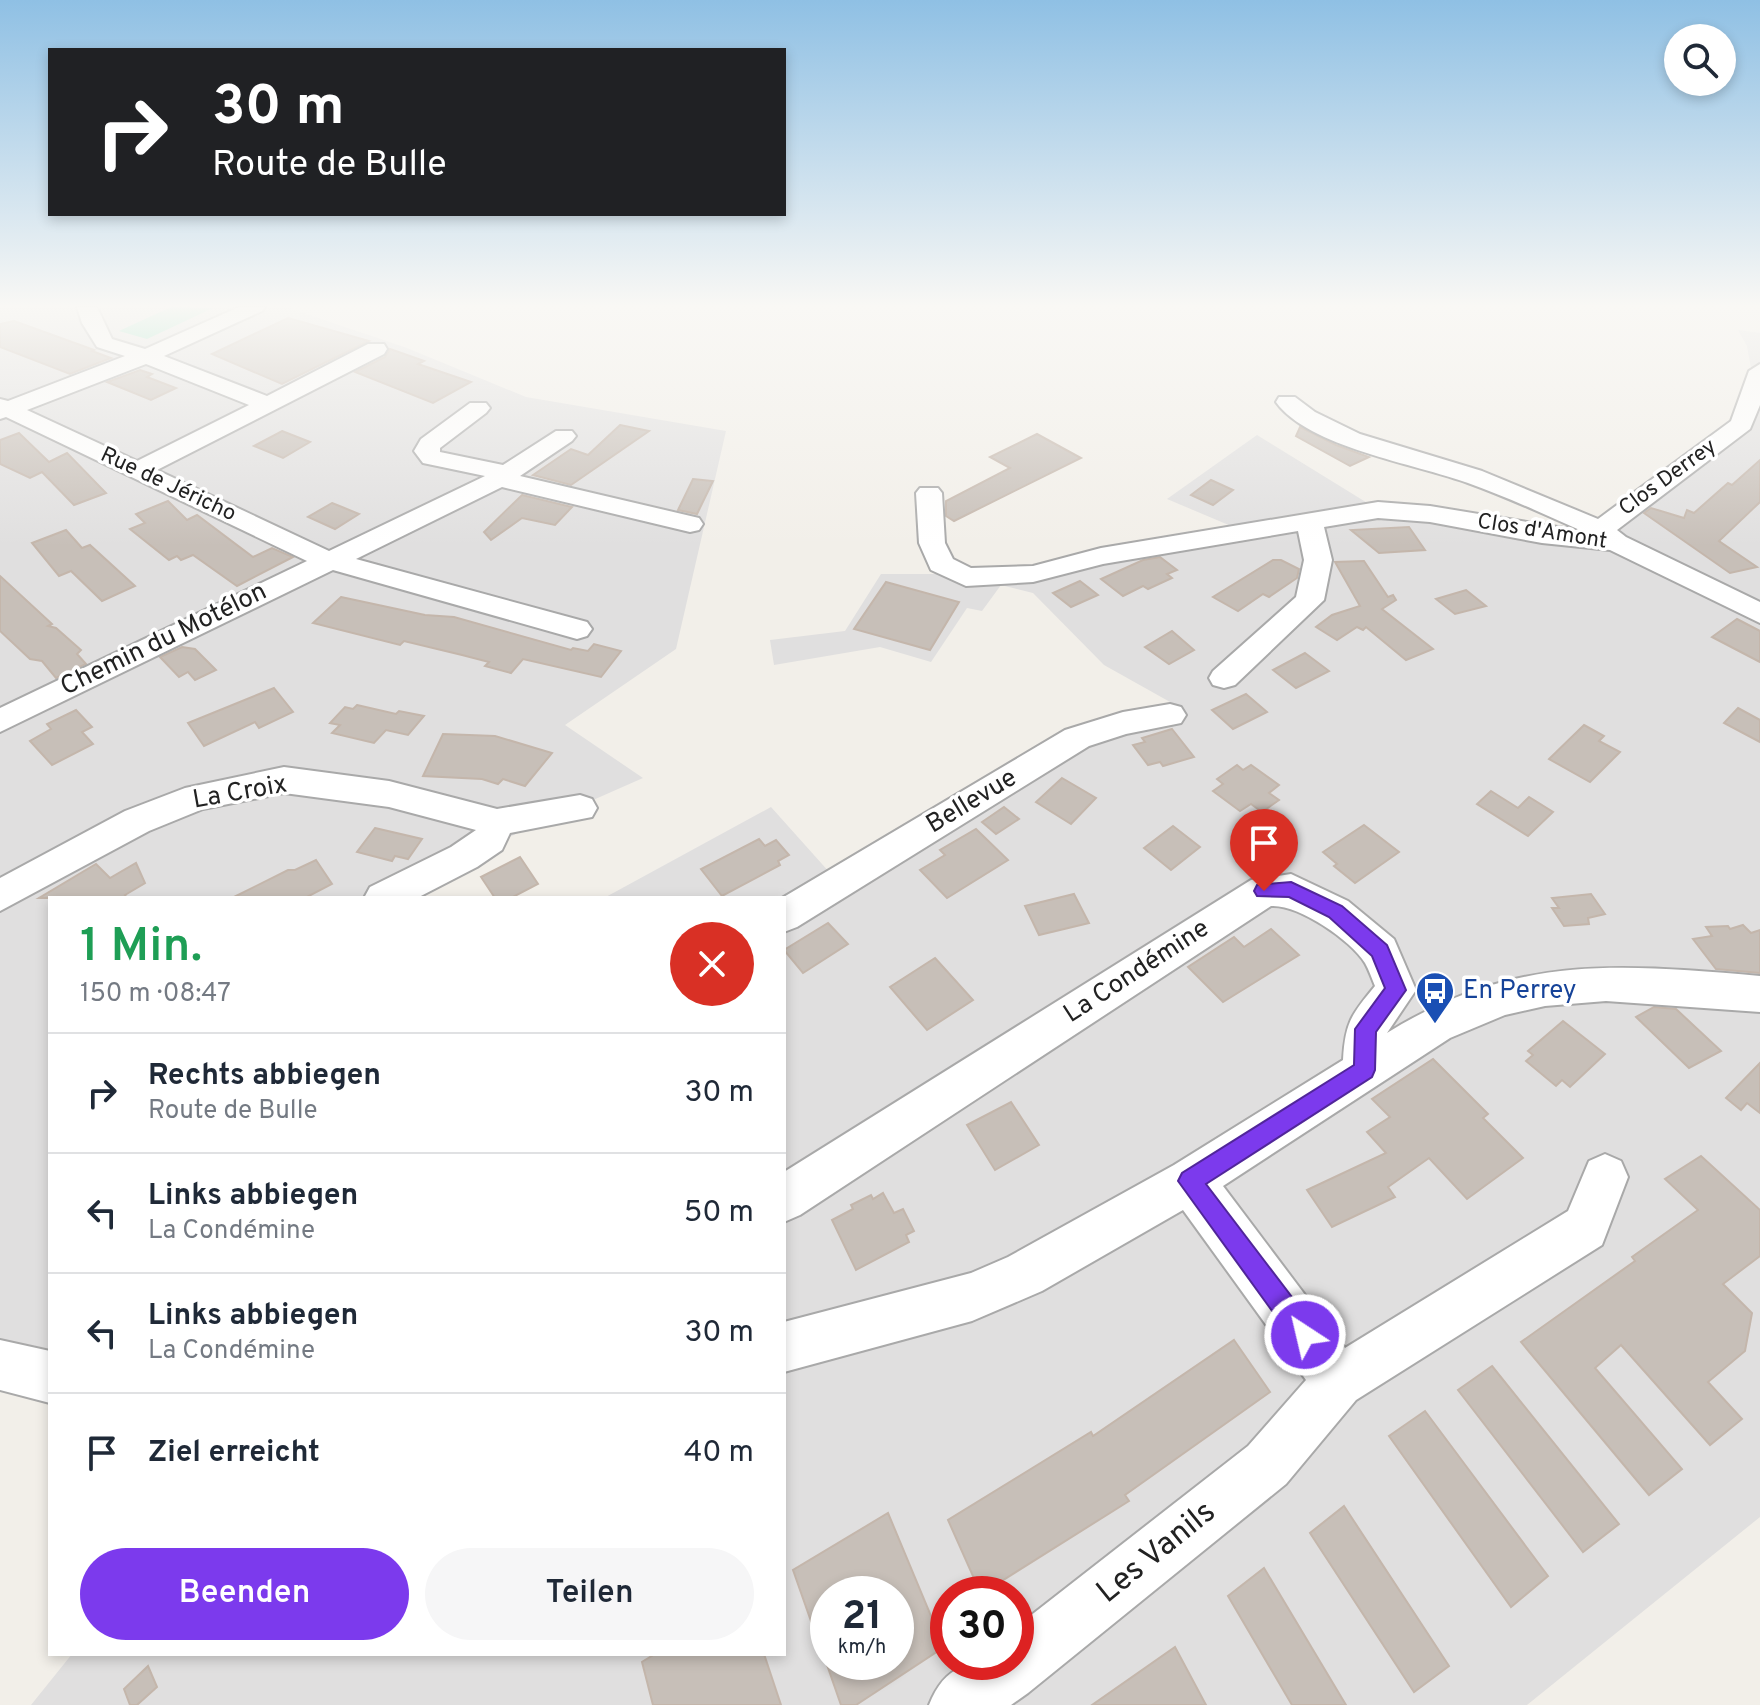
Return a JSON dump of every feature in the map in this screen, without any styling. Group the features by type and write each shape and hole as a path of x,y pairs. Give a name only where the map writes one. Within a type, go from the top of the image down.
{"street":[{"name":"Rue de Jéricho","path":"3,409 64,387"},
{"path":"224,387 268,404"},
{"path":"138,470 302,387"},
{"name":"Clos Derrey","path":"1610,537 1611,519 1742,424 1755,387"},
{"name":"Clos d'Amont","path":"1287,402 1302,415 1333,431 1402,456 1473,476 1610,537 1760,614"},
{"path":"478,408 430,444 426,451 432,458 690,524"},
{"name":"Rue de Jéricho","path":"3,409 327,560 577,629"},
{"path":"327,560 502,476 564,436"},
{"name":"Clos d'Amont","path":"929,493 932,543 941,564 966,577 1033,574 1101,556 1378,510 1417,513 1542,535 1610,537"},
{"path":"1224,678 1310,600 1318,560 1309,521"},
{"name":"Chemin du Motélon","path":"0,721 327,560"},
{"name":"Bellevue","path":"786,915 1077,738 1123,723 1170,715"},
{"name":"La Croix","path":"0,896 137,821 197,797 284,780 389,794 497,822 580,808"},
{"path":"387,896 464,857 489,840 497,822"},
{"name":"La Condémine","path":"786,1198 1264,891 1291,889 1335,912 1380,951 1396,990 1365,1029 1364,1070"},
{"path":"786,1346 972,1297 1083,1244 1190,1181 1435,1025 1474,1007 1516,994 1552,988 1635,984 1760,994"},
{"name":"Les Vanils","path":"959,1705 1007,1672 1267,1465 1338,1382 1585,1228 1605,1177"},
{"path":"1190,1181 1338,1382"},
{"path":"0,1365 48,1377"}],"shaded area":[{"path":"0,387 501,387 526,397 726,431 676,649 565,725 643,778 464,857 387,896 48,896 48,1349 0,1339"},
{"path":"1747,387 1760,387 1760,1517 1527,1705 31,1705 70,1656 786,1656 786,896 608,896 771,807 839,883 1077,738 1179,707 1104,665 1033,593 1001,585 982,611 967,608 931,662 880,647 774,665 770,640 845,631 881,574 1007,574 1231,526 1167,499 1257,435 1369,504 1421,505 1586,537 1735,422 1743,408"}],"building":[{"path":"118,387 176,388 151,400"},
{"path":"392,387 463,387 433,403"},
{"path":"620,425 649,431 571,485 533,475 571,449 588,455"},
{"path":"1300,427 1369,457 1350,466 1296,436"},
{"path":"282,431 310,442 283,458 254,446"},
{"path":"19,433 49,462 67,453 106,493 74,505 42,472 30,478 0,464 0,440"},
{"path":"1037,434 1081,458 954,521 946,516 946,501 1010,468 990,457"},
{"path":"1760,460 1760,502 1719,541 1757,567 1730,573 1644,513 1651,508 1684,518 1687,510 1694,513"},
{"path":"693,479 713,481 697,514 678,510"},
{"path":"1211,480 1233,490 1213,505 1191,495"},
{"path":"522,495 572,507 555,525 522,518 491,540 484,532"},
{"path":"168,501 187,520 197,515 253,557 272,548 293,557 237,586 193,555 181,560 177,556 169,560 130,529 145,523 136,514"},
{"path":"332,503 359,514 335,529 308,517"},
{"path":"1409,527 1425,550 1379,553 1351,530"},
{"path":"66,530 82,548 90,545 135,586 102,601 71,571 59,576 32,543"},
{"path":"1160,557 1177,570 1167,574 1172,578 1148,589 1143,586 1123,596 1101,579 1143,560"},
{"path":"1273,560 1281,560 1299,569 1297,578 1269,597 1263,594 1238,611 1213,597"},
{"path":"1364,561 1388,597 1393,595 1396,600 1382,609 1433,649 1406,660 1366,627 1363,630 1357,627 1337,640 1316,627 1332,615 1360,606 1335,562"},
{"path":"0,576 52,624 48,626 56,628 81,650 77,654 86,664 56,678 42,661 30,659 0,631"},
{"path":"1080,581 1098,595 1071,607 1053,593"},
{"path":"886,582 959,602 930,650 854,629"},
{"path":"1466,590 1486,606 1455,614 1436,599"},
{"path":"341,597 425,615 454,617 571,650 588,651 594,644 621,651 601,677 523,659 511,673 485,666 489,662 462,655 404,641 400,645 313,623"},
{"path":"1737,619 1760,631 1760,662 1712,637"},
{"path":"1172,631 1194,650 1169,664 1145,647"},
{"path":"182,647 195,649 216,670 195,680 188,672 179,677 160,657"},
{"path":"1305,653 1329,671 1296,688 1273,670"},
{"path":"274,688 293,712 259,728 255,722 204,746 188,723"},
{"path":"1246,694 1267,712 1233,729 1212,710"},
{"path":"357,705 396,714 399,711 424,716 408,735 386,730 374,743 332,733 340,725 330,723 345,707 353,709"},
{"path":"1738,708 1760,720 1760,742 1724,723"},
{"path":"76,710 92,727 82,732 93,744 52,765 30,741 51,729 47,724"},
{"path":"1584,725 1604,736 1599,741 1620,752 1590,782 1549,759"},
{"path":"1172,729 1194,757 1163,766 1160,762 1148,765 1133,745 1145,742 1142,738"},
{"path":"443,734 495,736 552,753 525,786 503,779 498,784 482,779 423,776"},
{"path":"1237,765 1243,770 1251,765 1279,785 1269,793 1279,800 1262,812 1251,804 1240,811 1213,791 1223,784 1217,779"},
{"path":"1062,778 1096,798 1071,824 1036,802"},
{"path":"1491,791 1518,808 1529,797 1553,812 1528,836 1477,804"},
{"path":"1004,807 1019,819 996,834 982,822"},
{"path":"1364,825 1399,852 1355,883 1334,866 1337,864 1323,852"},
{"path":"1173,826 1200,847 1171,870 1144,848"},
{"path":"375,828 422,839 408,859 395,856 392,861 357,852"},
{"path":"976,829 1008,860 947,898 920,870 945,855 940,850"},
{"path":"759,839 765,846 776,840 789,855 778,861 780,865 722,896 701,869"},
{"path":"520,857 538,884 515,896 494,896 481,877"},
{"path":"316,860 332,884 309,896 236,896 288,870"},
{"path":"136,863 145,883 126,896 39,898 96,864 110,878"},
{"path":"1074,894 1089,923 1039,935 1025,906"},
{"path":"1591,894 1605,914 1588,918 1589,924 1564,926 1552,908 1559,908 1552,898"},
{"path":"828,923 848,944 803,973 786,949"},
{"path":"1743,925 1751,933 1760,930 1760,973 1716,969 1693,939 1712,936 1706,927 1728,926 1730,929"},
{"path":"1271,929 1299,955 1223,1002 1188,967 1234,937 1244,947"},
{"path":"935,958 973,1000 927,1030 890,987"},
{"path":"1654,1007 1676,1009 1721,1051 1689,1068 1636,1017"},
{"path":"1563,1021 1605,1054 1570,1087 1562,1080 1556,1086 1526,1061 1533,1055 1528,1051"},
{"path":"1433,1059 1488,1114 1483,1118 1523,1158 1467,1199 1429,1158 1388,1187 1395,1197 1332,1227 1307,1190 1386,1153 1367,1132 1390,1117 1372,1099"},
{"path":"1760,1063 1760,1113 1747,1103 1741,1110 1726,1098"},
{"path":"1011,1102 1039,1145 995,1170 967,1125"},
{"path":"1701,1156 1760,1210 1760,1256 1723,1284 1752,1313 1745,1351 1708,1382 1742,1419 1710,1445 1621,1345 1595,1368 1682,1469 1649,1495 1521,1342 1635,1261 1632,1257 1698,1210 1665,1179"},
{"path":"883,1193 894,1213 903,1209 914,1231 906,1235 909,1242 856,1270 832,1220 853,1209 851,1205"},
{"path":"1234,1340 1270,1392 1125,1495 1129,1501 1010,1576 973,1576 948,1520 1091,1432 1093,1436"},
{"path":"1492,1366 1619,1524 1583,1552 1458,1390"},
{"path":"1425,1411 1548,1576 1511,1607 1389,1436"},
{"path":"1344,1506 1449,1666 1414,1692 1310,1533"},
{"path":"888,1513 930,1614 930,1656 914,1667 914,1576 810,1576 810,1618 793,1570"},
{"path":"1264,1568 1346,1705 1292,1705 1228,1596"},
{"path":"1175,1647 1206,1705 1092,1705"},
{"path":"652,1656 765,1656 781,1705 653,1705 642,1662"},
{"path":"148,1666 157,1687 137,1705 130,1705 124,1689"},
{"path":"832,1680 894,1680 856,1705 841,1705"}],"place":[{"name":"En Perrey","path":"1435,1025"}],"route":[{"path":"1264,891 1291,889 1335,912 1380,951 1396,990 1365,1029 1364,1070 1190,1181 1305,1335"}]}
